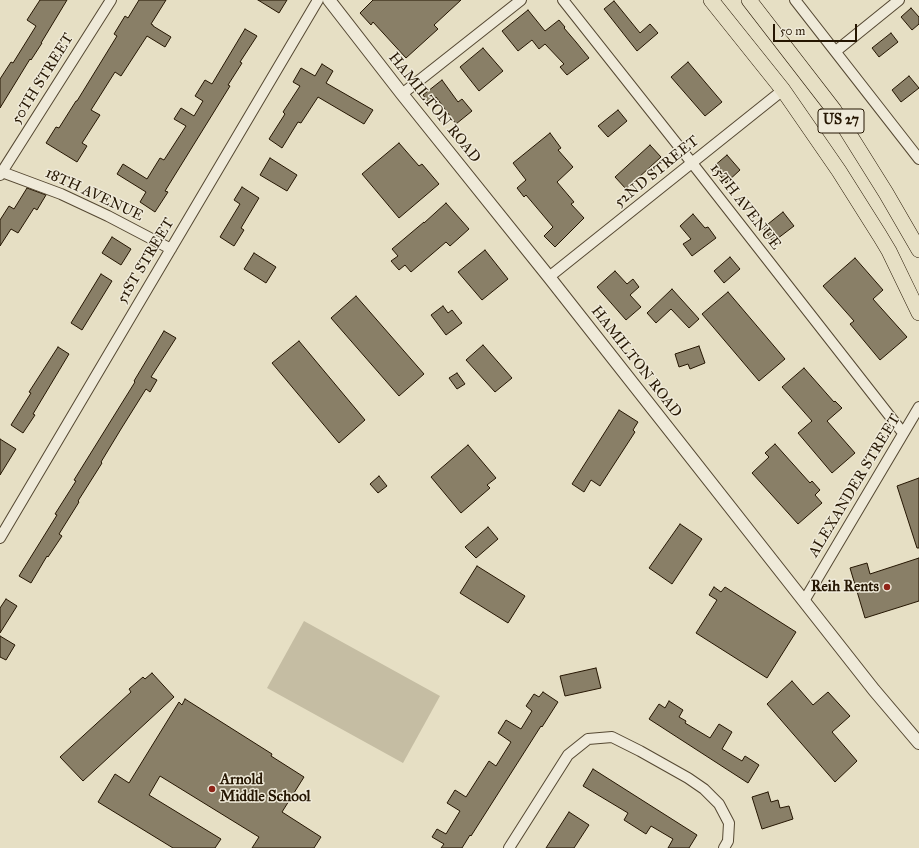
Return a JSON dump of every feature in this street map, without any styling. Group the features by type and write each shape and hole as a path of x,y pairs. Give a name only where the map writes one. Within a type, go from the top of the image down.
{"main road":[{"name":"US 27","path":"711,0 783,90 839,171 889,251 919,313"},
{"name":"US 27","path":"749,0 834,110 886,193 919,250"}],"street":[{"name":"50TH STREET","path":"1,173 111,0"},
{"name":"51ST STREET","path":"0,538 318,0"},
{"name":"HAMILTON ROAD","path":"328,0 549,277 874,690 919,743"},
{"path":"402,94 521,0"},
{"name":"15TH AVENUE","path":"563,0 904,433"},
{"path":"795,0 919,159"},
{"path":"836,51 899,0"},
{"name":"52ND STREET","path":"549,277 783,90"},
{"name":"18TH AVENUE","path":"1,173 61,194 108,216 171,249"},
{"name":"ALEXANDER STREET","path":"804,601 919,407"},
{"path":"509,848 568,755 588,739 612,737 688,778 704,789 719,804 729,823 728,840 724,848"}],"shaded area":[{"path":"304,621 440,696 403,763 267,688"}],"building":[{"path":"40,0 67,0 42,43 31,60 30,59 0,108 0,79 11,62 13,63 36,26 27,20"},
{"path":"139,0 166,0 151,24 171,37 165,47 147,36 121,76 115,72 91,110 100,115 82,143 87,146 77,162 46,143 56,127 59,128 77,101 117,36 114,34 125,16 128,18"},
{"path":"258,0 287,0 279,13"},
{"path":"373,0 461,0 434,25 438,29 406,58 373,22 371,25 360,13"},
{"path":"614,1 640,33 650,24 658,33 637,51 604,9"},
{"path":"911,8 919,17 919,24 912,30 901,17"},
{"path":"528,10 545,31 559,20 589,58 567,75 560,67 564,64 545,44 539,49 532,40 518,51 502,31"},
{"path":"245,29 257,36 240,62 242,63 228,85 230,86 165,191 168,192 155,212 140,202 146,192 117,174 123,164 147,179 160,158 164,160 186,126 174,119 181,108 194,116 203,101 195,96 205,80 212,84"},
{"path":"891,33 898,42 879,57 872,48"},
{"path":"483,48 503,71 479,91 460,67"},
{"path":"688,62 722,102 705,116 671,77"},
{"path":"322,64 333,71 326,83 373,110 364,124 318,97 301,123 298,122 282,148 269,139 285,114 283,112 300,86 293,82 301,68 315,76"},
{"path":"909,76 919,88 901,102 892,90"},
{"path":"442,80 458,102 462,99 472,111 456,124 436,97 429,103 423,95"},
{"path":"618,110 627,121 608,137 598,126"},
{"path":"550,133 561,148 558,150 573,167 557,182 574,202 571,204 584,218 555,247 544,236 553,227 526,195 524,197 517,188 526,180 513,163"},
{"path":"399,143 419,166 422,164 439,184 399,218 362,174"},
{"path":"650,145 661,157 626,189 615,177"},
{"path":"727,155 740,170 726,183 713,167"},
{"path":"270,158 297,175 287,191 260,175"},
{"path":"242,187 259,198 241,228 244,230 234,246 220,237 240,204 234,200"},
{"path":"27,188 46,195 37,210 34,208 18,233 11,229 0,246 0,220 9,206 14,209"},
{"path":"446,203 469,229 450,246 446,242 411,272 405,265 399,270 391,261 398,256 392,249"},
{"path":"783,212 794,226 773,242 763,228"},
{"path":"693,214 705,228 708,227 716,238 692,256 683,244 691,239 680,226"},
{"path":"112,237 131,249 121,265 102,253"},
{"path":"485,250 508,279 482,300 458,272"},
{"path":"254,253 276,267 266,283 244,269"},
{"path":"730,257 740,269 724,283 714,271"},
{"path":"855,258 883,290 873,299 907,337 880,360 850,324 854,321 823,286"},
{"path":"615,271 627,284 633,279 639,287 630,295 641,307 626,320 597,287"},
{"path":"101,274 112,281 82,330 71,323"},
{"path":"672,289 699,319 689,328 671,309 656,323 647,313"},
{"path":"728,292 785,359 759,381 702,314"},
{"path":"356,296 424,374 399,396 331,318"},
{"path":"443,306 448,313 452,310 462,323 446,335 431,315"},
{"path":"164,331 176,338 151,377 157,380 150,392 146,389 121,429 59,534 62,536 48,557 47,556 31,583 19,576 57,515 55,514 76,481 74,480 135,382 134,381"},
{"path":"299,341 365,420 339,443 272,363"},
{"path":"483,345 512,378 495,392 466,360"},
{"path":"699,346 705,363 690,369 688,364 679,367 675,354"},
{"path":"58,347 69,354 33,414 35,415 23,433 11,425 31,393 29,392"},
{"path":"804,368 834,402 835,401 842,408 827,421 855,453 832,473 798,433 812,421 782,387"},
{"path":"457,373 465,384 457,389 449,378"},
{"path":"619,410 638,422 633,430 635,432 600,486 591,480 584,492 572,484"},
{"path":"0,439 16,449 0,475"},
{"path":"775,444 810,483 812,481 820,490 815,495 822,503 798,524 752,473 769,457 765,453"},
{"path":"468,445 496,478 487,485 490,488 461,513 431,477"},
{"path":"379,476 387,486 378,493 370,484"},
{"path":"919,478 919,548 917,548 897,486"},
{"path":"680,524 702,539 672,584 649,568"},
{"path":"488,527 498,539 476,558 465,547"},
{"name":"Reih Rents","path":"919,558 919,601 865,618 850,568 867,563 870,574"},
{"path":"477,566 525,596 508,623 460,593"},
{"path":"714,587 721,592 725,587 796,632 767,678 696,633 717,600 709,595"},
{"path":"6,599 17,606 0,633 0,608"},
{"path":"0,636 15,645 6,660 0,657"},
{"path":"596,668 601,688 565,696 560,676"},
{"path":"152,673 174,697 83,781 60,757 131,692 129,689 143,677 145,679"},
{"path":"792,681 813,705 828,692 850,716 832,732 857,761 835,782 767,704"},
{"path":"543,692 558,702 471,836 470,835 462,848 441,848 444,844 432,837 437,829 446,834 460,811 447,803 455,790 466,797 489,761 496,766 511,742 498,733 506,720 521,729 532,711 526,706 534,694 539,697"},
{"name":"Arnold Middle School","path":"185,699 272,754 271,756 304,777 282,812 321,837 314,848 252,848 259,837 160,776 149,795 221,839 215,848 173,848 98,802 115,774 129,783 179,702 182,705"},
{"path":"669,701 683,710 679,717 686,721 685,723 710,738 719,724 732,732 722,749 742,761 745,756 759,765 748,783 649,719 659,704 665,708"},
{"path":"593,769 697,835 689,848 668,848 673,839 651,826 646,834 624,820 628,813 583,786"},
{"path":"768,792 771,802 778,800 780,808 789,806 793,819 762,829 752,797"},
{"path":"569,812 589,825 574,848 546,848"}],"place":[{"name":"Reih Rents","path":"887,587"},
{"name":"Arnold Middle School","path":"212,789"}]}
